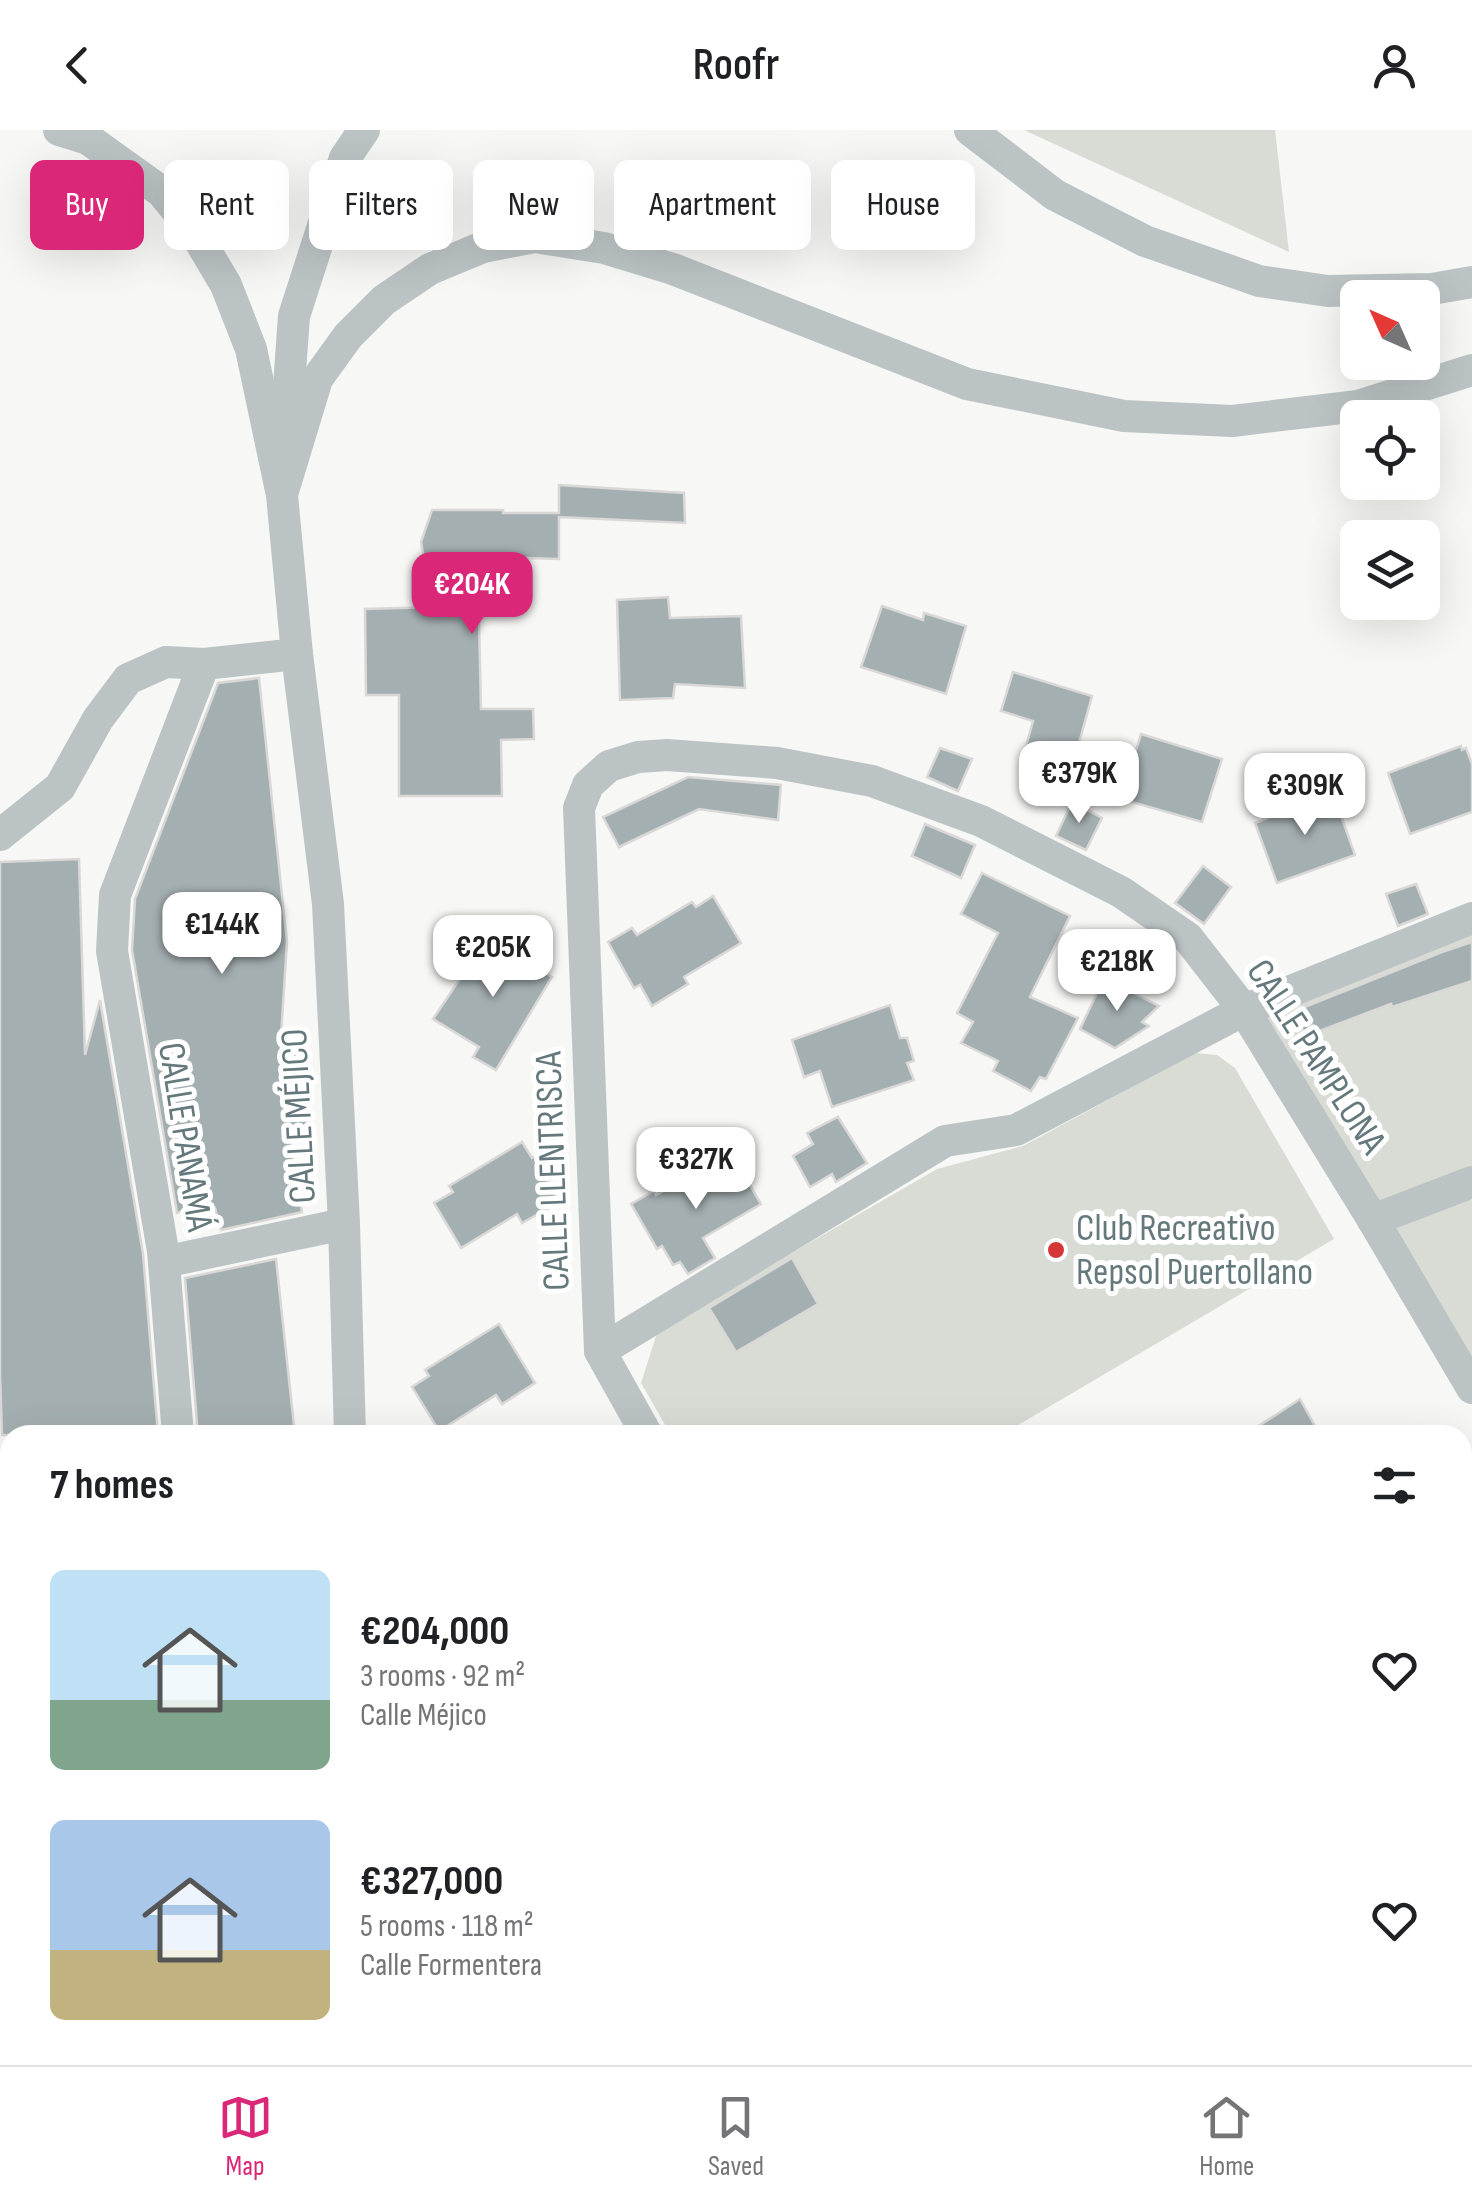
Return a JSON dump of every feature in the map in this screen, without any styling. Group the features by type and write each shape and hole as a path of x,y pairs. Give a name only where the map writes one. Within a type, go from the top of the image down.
{"street":[{"path":"60,130 88,139 162,192 202,244 226,284 251,349 282,495"},
{"path":"282,495 294,316 344,158 364,130"},
{"path":"970,130 1054,195 1145,241 1259,281 1328,291 1432,289 1472,282"},
{"path":"282,495 317,379 348,336 384,300 430,269 482,248 534,237 604,248 673,269 967,384 1124,416 1232,420 1358,406 1472,370"},
{"name":"CALLE MÉJICO","path":"282,495 328,904 350,1425"},
{"path":"0,835 60,787 98,719 128,679 166,662 204,664 298,654"},
{"name":"CALLE PANAMÁ","path":"177,1425 164,1262 112,952 115,895 204,664"},
{"name":"CALLE PAMPLONA","path":"579,808 588,785 608,766 638,757 667,755 777,763 872,781 982,821 1121,892 1188,938 1244,1010 1472,1388"},
{"name":"CALLE LLENTRISCA","path":"579,808 600,1351"},
{"path":"641,1425 600,1351 945,1140 1016,1130 1244,1010 1472,918"},
{"path":"1373,1220 1472,1182"},
{"path":"164,1262 344,1224"}],"shaded area":[{"path":"1024,130 1275,130 1289,252"},
{"name":"Club Recreativo Repsol Puertollano","path":"1472,918 1472,1182 1463,1186 1472,1201 1472,1388 1244,1010"},
{"name":"Club Recreativo Repsol Puertollano","path":"1195,1053 1217,1055 1235,1068 1334,1239 1018,1425 665,1425 641,1383 658,1330 937,1169 1023,1146"}],"building":[{"path":"559,485 684,493 685,523 559,517 559,559 527,558 527,570 504,570 503,576 478,575 481,709 533,709 534,739 501,740 502,796 399,796 399,695 366,695 365,609 433,607 421,542 432,510 559,513"},
{"path":"668,597 670,618 741,616 745,688 675,684 673,698 620,700 617,600"},
{"path":"882,606 923,620 924,613 966,626 946,694 861,667"},
{"path":"1013,672 1092,696 1074,761 1026,746 1033,721 1001,711"},
{"path":"259,678 287,942 281,1037 299,1040 311,1128 288,1130 302,1212 221,1230 215,1208 177,1213 132,950 135,899 218,683"},
{"path":"1141,734 1222,759 1202,822 1121,799"},
{"path":"1461,746 1462,750 1466,748 1472,764 1472,812 1410,834 1388,773"},
{"path":"940,748 972,759 958,791 927,777"},
{"path":"688,777 781,785 778,820 699,809 619,847 603,817"},
{"path":"1333,793 1355,855 1277,883 1255,823"},
{"path":"1072,802 1102,818 1086,850 1056,836"},
{"path":"925,824 975,845 961,878 912,856"},
{"path":"79,859 85,1055 100,1000 143,1254 157,1425 2,1425 0,862"},
{"path":"1203,866 1231,887 1204,924 1175,903"},
{"path":"982,873 1070,916 1030,997 1078,1018 1046,1079 1040,1077 1031,1091 993,1071 998,1061 961,1043 973,1022 957,1013 998,933 961,914"},
{"path":"1416,884 1428,914 1398,926 1386,894"},
{"path":"713,896 741,943 684,977 688,984 652,1006 640,985 634,988 608,942 632,928 637,935 692,902 696,907"},
{"path":"486,935 552,977 496,1070 473,1057 479,1047 433,1019"},
{"path":"1472,942 1472,981 1392,1007 1391,1004 1306,1036 1292,1012 1442,952"},
{"path":"1104,978 1159,1006 1142,1022 1149,1026 1115,1048 1080,1029"},
{"path":"890,1005 900,1038 907,1038 914,1061 907,1063 914,1080 832,1107 820,1071 804,1077 792,1040"},
{"path":"838,1117 867,1163 836,1182 832,1174 810,1187 793,1156 813,1144 807,1133"},
{"path":"522,1142 553,1178 547,1182 559,1202 522,1223 517,1214 461,1248 434,1203 453,1192 449,1186"},
{"path":"735,1159 761,1204 703,1238 715,1258 688,1274 680,1262 673,1265 662,1246 657,1249 631,1204 654,1191 656,1195 712,1163 716,1169"},
{"path":"792,1258 818,1304 736,1352 709,1308"},
{"path":"276,1259 294,1425 197,1425 185,1278"},
{"path":"499,1324 535,1383 502,1404 496,1395 448,1425 435,1425 412,1387 429,1376 425,1370"},
{"path":"1300,1399 1314,1425 1260,1425"}],"place":[{"name":"Club Recreativo Repsol Puertollano","path":"1056,1250"}]}
